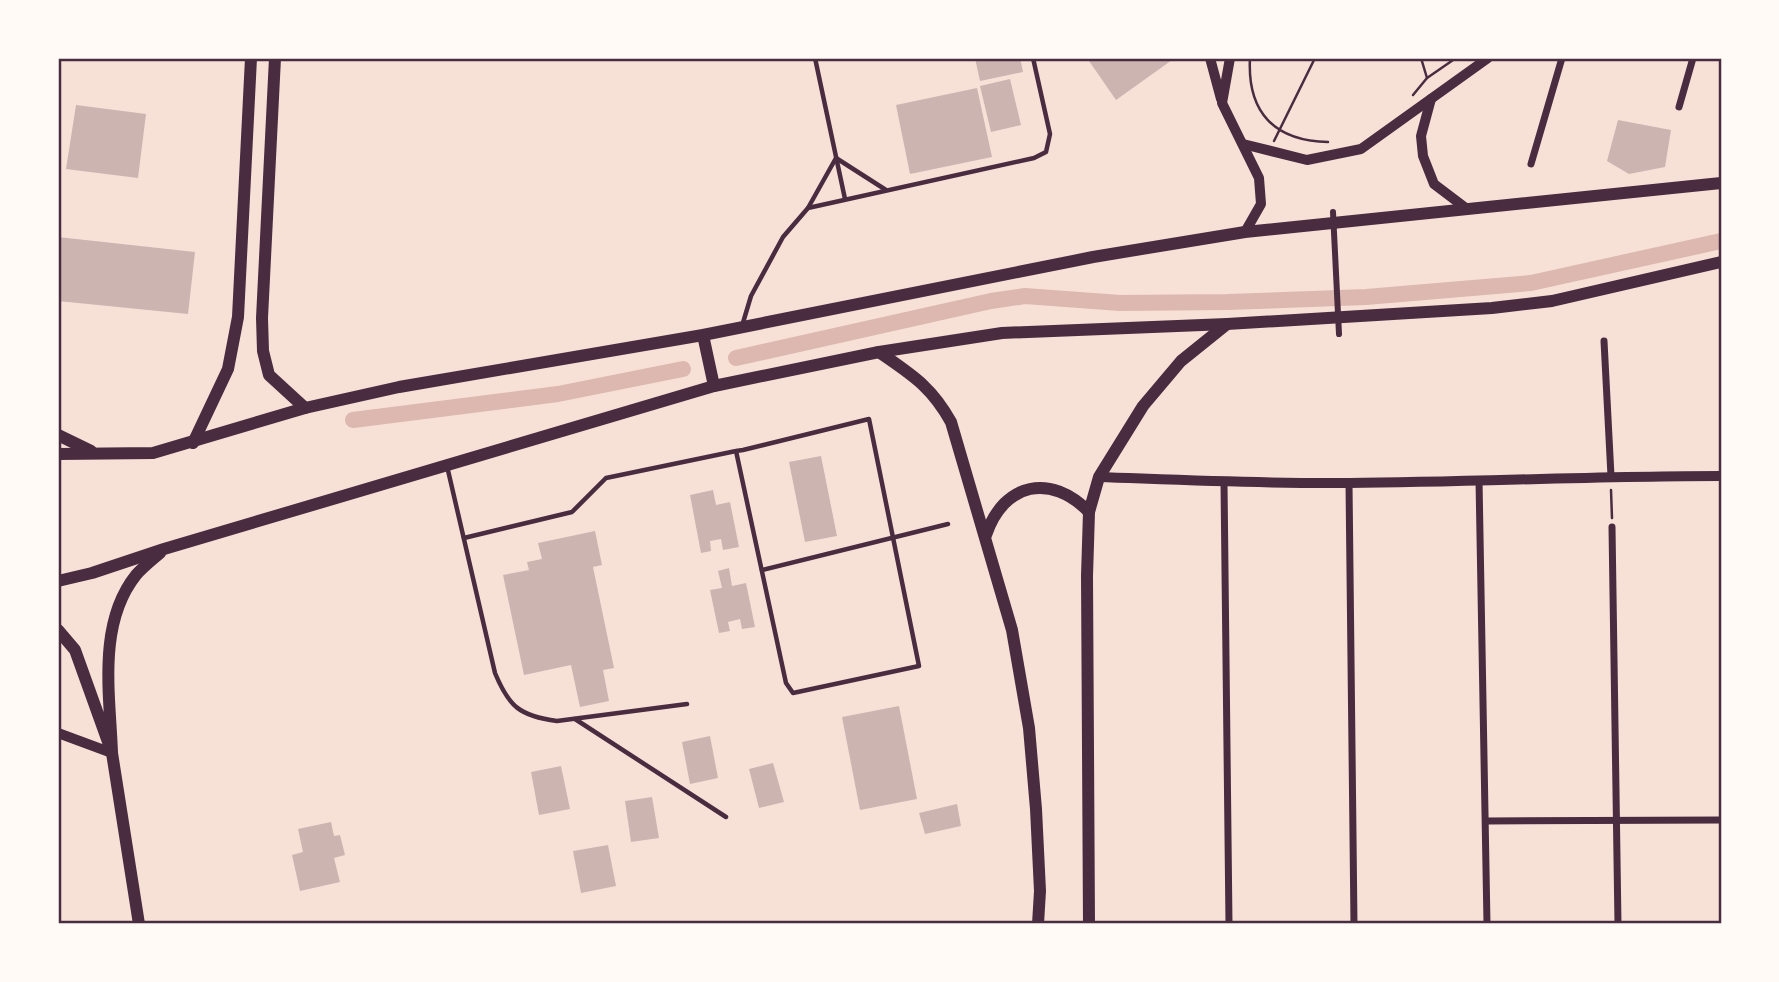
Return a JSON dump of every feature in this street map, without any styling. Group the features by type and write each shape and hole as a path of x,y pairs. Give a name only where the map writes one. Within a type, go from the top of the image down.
{"main road":[{"path":"193,443 228,369 238,317 251,58"},
{"path":"275,58 262,318 263,351 269,375 305,408"},
{"path":"58,454 153,453 305,408 399,387 703,335 1093,257 1245,232 1721,183"},
{"path":"58,581 714,386 880,352 1002,333 1227,324 1492,308 1552,301 1721,262"},
{"path":"1089,924 1089,512 1099,477 1143,406 1181,361 1227,324"},
{"path":"703,335 714,386"},
{"path":"880,352 920,381 938,399 950,422 986,535 1012,630 1028,728 1037,823 1040,891 1038,924"},
{"path":"58,435 94,453"},
{"path":"986,535 992,517 1004,502 1021,492 1039,487 1058,490 1076,498 1089,512"},
{"path":"139,924 112,753 109,645 117,608 136,575 164,549"},
{"path":"58,630 75,650 112,753"}],"street":[{"path":"1210,58 1222,103 1259,178 1261,204 1245,232"},
{"path":"1222,103 1230,58"},
{"path":"1242,144 1307,159 1361,149 1488,58"},
{"path":"1531,164 1562,58"},
{"path":"1679,107 1693,58"},
{"path":"1432,98 1421,136 1423,156 1434,184 1467,209"},
{"path":"1333,212 1339,334"},
{"path":"1604,341 1611,476"},
{"path":"1099,477 1349,483 1721,476"},
{"path":"1479,480 1487,924"},
{"path":"1224,482 1228,924"},
{"path":"1349,483 1354,924"},
{"path":"1612,527 1618,924"},
{"path":"58,733 112,753"},
{"path":"1487,821 1721,820"}],"lane":[{"path":"815,58 845,199"},
{"path":"808,208 1034,159 1046,152 1050,135 1033,58"},
{"path":"836,158 887,190"},
{"path":"742,327 751,296 783,237 808,208 836,158"},
{"path":"464,538 572,512 606,478 736,451 869,419 919,666 793,693 786,683 736,451"},
{"path":"447,466 489,649 504,695 519,712 539,719 557,721 687,704"},
{"path":"762,570 948,523"},
{"path":"574,719 726,817"}],"path":[{"path":"1250,58 1249,80 1257,104 1268,121 1289,136 1311,142 1334,142"},
{"path":"1270,150 1315,58"},
{"path":"1421,58 1427,78"},
{"path":"1410,98 1427,78 1456,58"},
{"path":"1611,476 1612,527"}],"building":[{"path":"975,58 1020,58 1023,72 980,81"},
{"path":"1087,58 1170,58 1172,60 1116,100"},
{"path":"1010,79 1021,125 991,132 980,86"},
{"path":"977,88 992,157 910,174 896,105"},
{"path":"76,105 146,114 138,178 66,169"},
{"path":"1618,120 1671,130 1665,167 1629,174 1607,161"},
{"path":"58,237 195,252 188,314 58,301"},
{"path":"821,456 837,536 805,542 789,462"},
{"path":"713,490 716,505 730,502 739,547 723,550 721,539 710,541 711,551 701,553 690,495"},
{"path":"595,531 602,565 593,567 614,668 603,670 609,701 580,707 571,665 524,675 503,575 529,570 527,562 542,559 538,543"},
{"path":"729,568 732,586 746,583 755,627 742,629 740,619 728,622 730,631 719,633 710,590 722,588 718,571"},
{"path":"899,706 917,799 860,810 842,717"},
{"path":"710,736 718,778 690,784 682,742"},
{"path":"773,763 784,802 759,808 749,769"},
{"path":"561,766 570,809 539,815 531,772"},
{"path":"652,797 659,838 631,842 625,801"},
{"path":"957,804 961,826 925,834 919,813"},
{"path":"331,822 334,836 340,835 345,855 334,858 340,882 300,891 292,855 303,852 298,829"},
{"path":"608,845 616,886 581,893 573,851"}],"waterway":[{"path":"736,358 991,301 1025,296 1120,303 1366,297 1531,283 1721,241"},
{"path":"353,420 558,394 683,369"}]}
